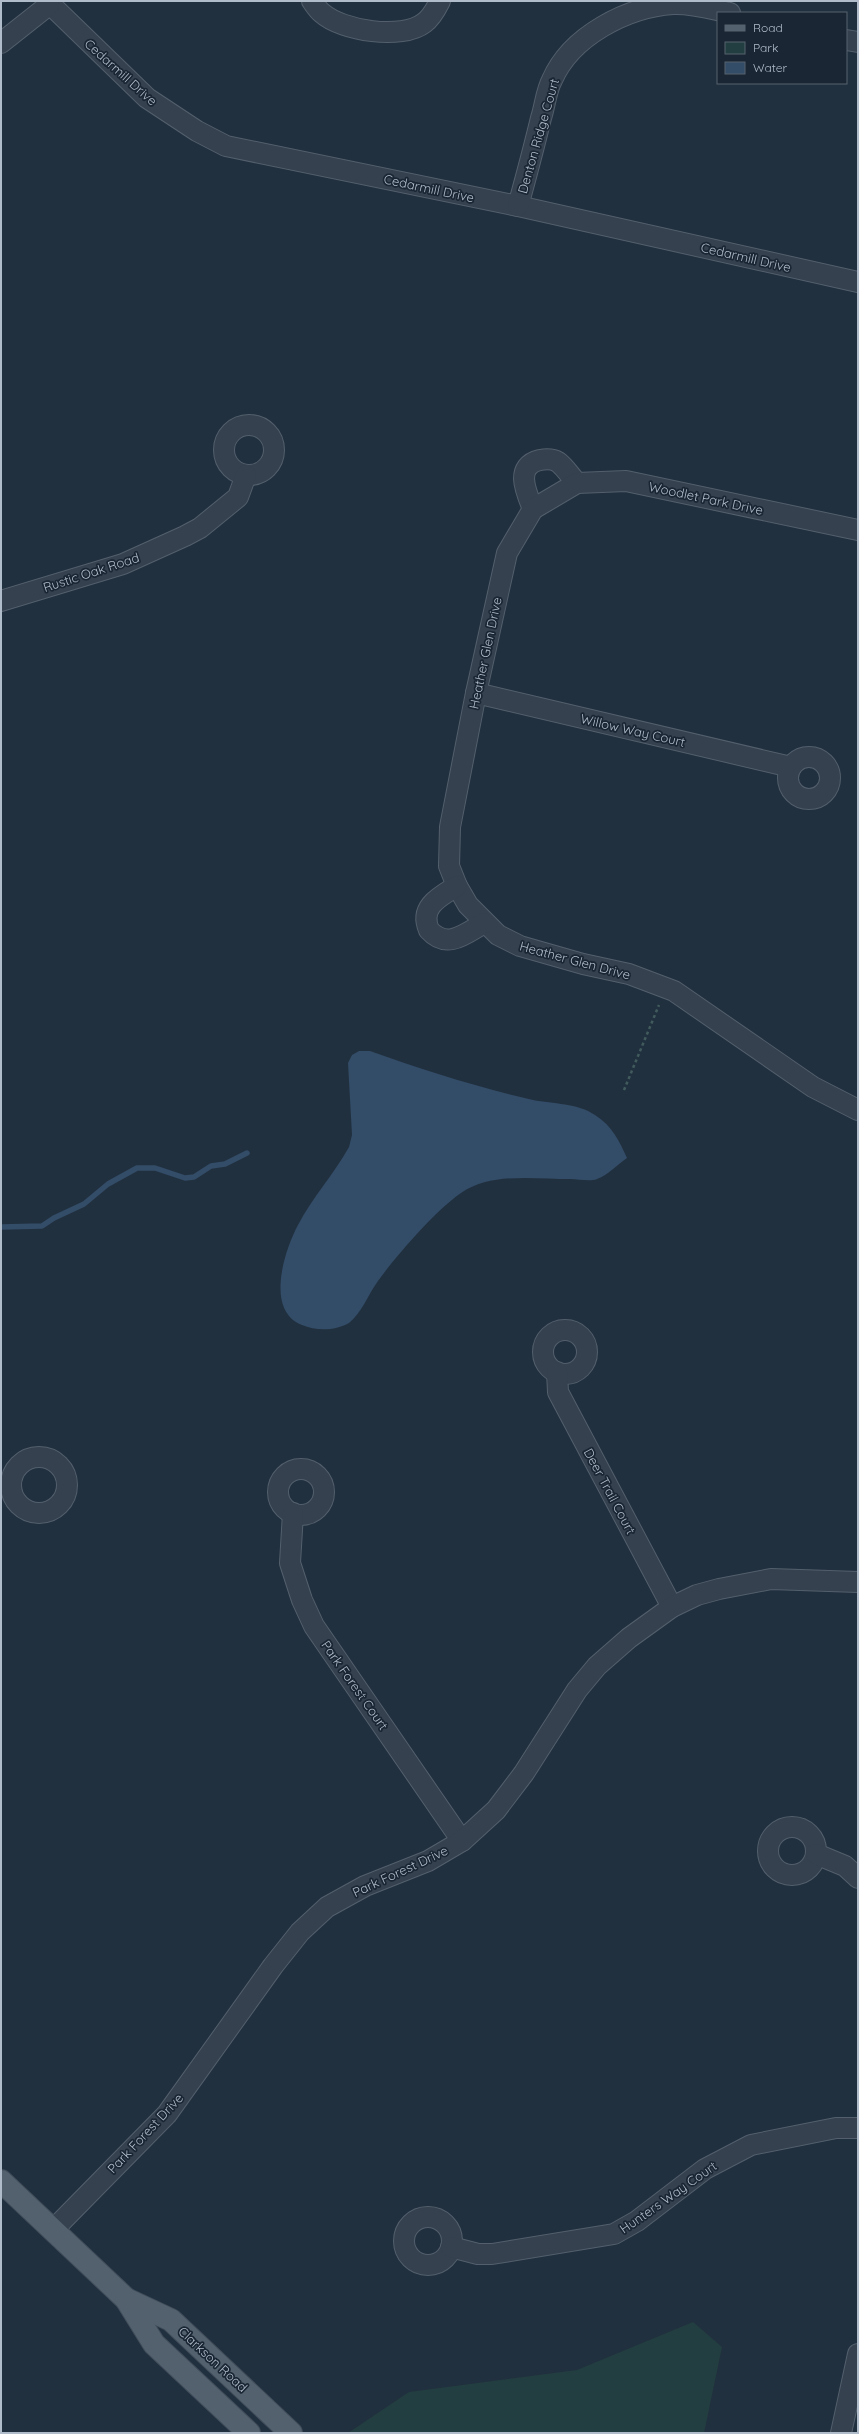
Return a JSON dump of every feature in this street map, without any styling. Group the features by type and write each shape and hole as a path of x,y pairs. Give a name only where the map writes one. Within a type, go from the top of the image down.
{"main road":[{"name":"Clarkson Road","path":"1,2181 126,2299 154,2344 249,2433"},
{"name":"Clarkson Road","path":"126,2299 171,2320 291,2433"}],"street":[{"path":"312,1 322,14 336,21 360,29 384,33 407,32 424,23 440,1"},
{"path":"1,43 48,3"},
{"name":"Cedarmill Drive","path":"48,3 147,98 197,131 226,146 518,206 858,282"},
{"name":"Denton Ridge Court","path":"518,206 551,80 563,60 579,43 602,27 651,7 674,4 700,6 726,12"},
{"path":"847,40 858,42"},
{"path":"533,509 524,486 523,477 530,465 545,459 558,462 577,483"},
{"name":"Rustic Oak Road","path":"1,600 123,564 185,536 200,528 238,497 246,475"},
{"name":"Woodlet Park Drive","path":"555,495 577,483 626,481 858,530"},
{"name":"Heather Glen Drive","path":"555,495 533,509 507,553 476,693 450,827 449,866 456,886 484,923 498,935 520,946 583,964 629,974 674,991 813,1087 858,1110"},
{"name":"Willow Way Court","path":"476,693 791,767"},
{"path":"456,886 431,904 426,915 429,930 442,940 450,940 484,923"},
{"name":"Deer Trail Court","path":"557,1372 558,1392 672,1607"},
{"name":"Park Forest Court","path":"293,1513 290,1563 302,1600 314,1626 462,1842"},
{"name":"Park Forest Drive","path":"53,2230 167,2114 273,1966 300,1932 327,1907 365,1886 428,1861 462,1842 496,1810 524,1773 577,1690 597,1666 629,1638 672,1607 696,1595 747,1583 798,1579 858,1582"},
{"path":"816,1854 846,1866 858,1878"},
{"name":"Hunters Way Court","path":"452,2247 478,2254 492,2254 614,2234 637,2221 705,2169 751,2145 836,2128 858,2128"},
{"path":"848,2423 858,2354"}],"path":[{"path":"624,1090 659,1004"}],"green space":[{"path":"693,2322 722,2347 704,2433 348,2433 409,2392 577,2370"}],"water":[{"path":"359,1051 370,1051 491,1090 533,1100 565,1104 581,1108 595,1115 606,1124 618,1139 627,1158 605,1175 594,1180 514,1178 499,1179 473,1186 461,1193 440,1210 417,1234 386,1271 365,1303 349,1323 332,1329 307,1327 291,1318 284,1307 281,1294 283,1264 298,1225 349,1147 352,1135 348,1063 352,1055"}],"waterway":[{"path":"1,1227 42,1226 54,1218 84,1204 108,1184 137,1168 155,1168 185,1178 194,1177 211,1166 225,1164 247,1153"}]}
